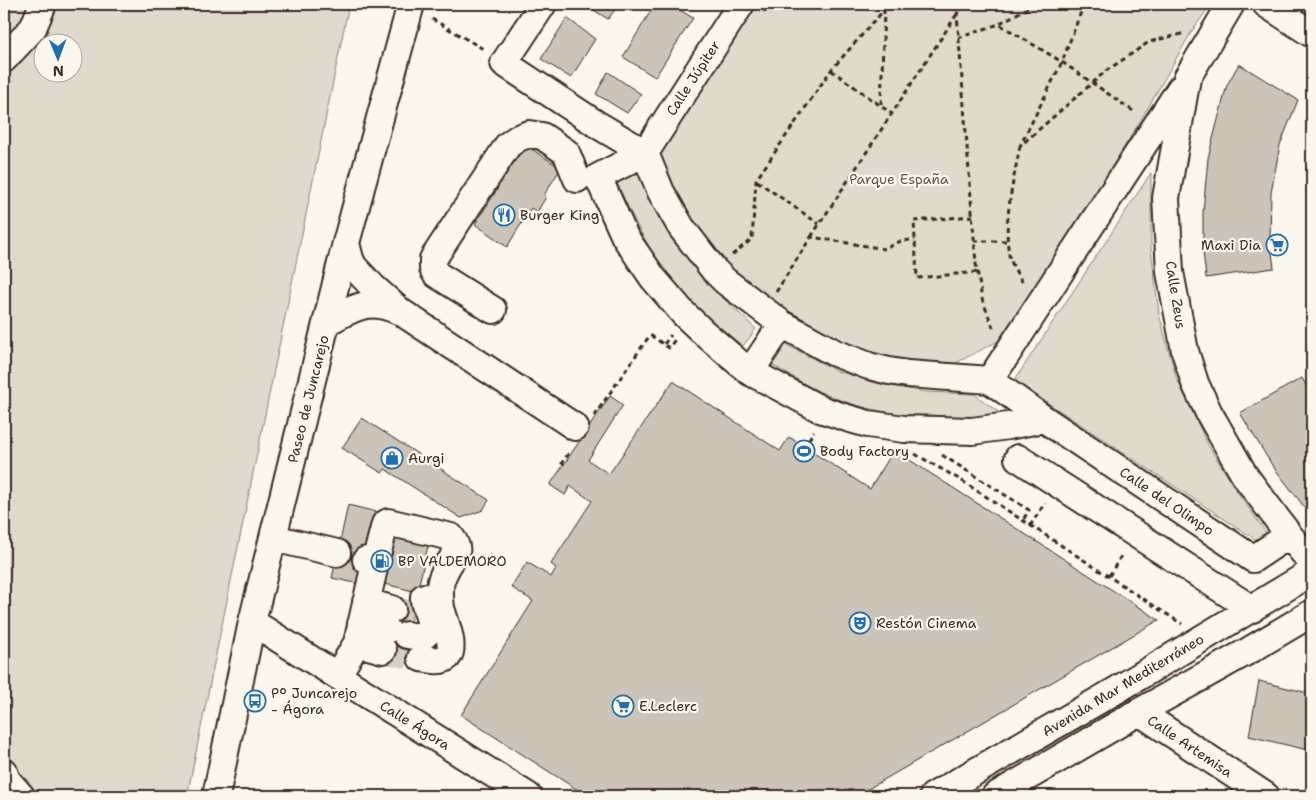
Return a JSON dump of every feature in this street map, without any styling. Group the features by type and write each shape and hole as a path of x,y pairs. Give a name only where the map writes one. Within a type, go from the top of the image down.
{"street":[{"path":"4,58 33,28 43,4"},
{"path":"543,4 504,63 598,125 645,152 661,192 677,220 724,281 773,318 835,353 869,366 908,374 990,380 1187,78"},
{"name":"Calle Júpiter","path":"645,152 741,4"},
{"name":"Calle Zeus","path":"1231,4 1187,78 1166,198 1170,272 1185,351 1195,383 1209,413 1245,476 1312,563"},
{"path":"1266,4 1312,34"},
{"name":"Paseo de Juncarejo","path":"216,796 252,622 346,243 411,5"},
{"path":"493,310 436,274 433,269 433,260 508,145 518,138 529,134 542,136 566,152 587,178 653,278 683,313 750,372 820,409 847,418 885,426 904,429 972,431 1044,419"},
{"path":"587,178 645,152"},
{"path":"346,243 354,267 401,312 579,432"},
{"path":"327,322 363,305 386,306 401,312"},
{"path":"750,372 773,318"},
{"name":"Calle del Olimpo","path":"990,380 1044,419 1253,559 1289,535"},
{"path":"1018,458 1252,609"},
{"path":"337,676 362,623 375,564 369,560 376,560 385,524 388,522 451,537 457,550 441,582 440,596 451,647 450,654 438,660 422,658"},
{"path":"401,623 424,594 439,541 433,532"},
{"path":"273,538 337,553"},
{"name":"Avenida Mar Mediterráneo","path":"933,796 1116,691 1312,572"},
{"path":"994,796 1312,613"},
{"name":"Calle Ágora","path":"252,622 528,796"},
{"path":"362,623 401,623"},
{"path":"362,623 401,623"},
{"name":"Calle Artemisa","path":"1139,712 1266,796"},
{"path":"4,772 7,780 22,796"}],"path":[{"path":"714,270 752,240 756,180 831,70 888,4"},
{"path":"954,4 957,14 974,241 982,299 995,333"},
{"path":"773,318 811,237 963,4"},
{"path":"958,38 999,24 1035,4"},
{"path":"1037,308 1009,255 1008,218 1020,146 1062,62 1084,4"},
{"path":"411,5 504,63"},
{"path":"881,106 884,10"},
{"path":"999,24 1062,62 1156,126"},
{"path":"1020,146 1106,71 1149,42 1192,31 1218,27"},
{"path":"831,70 892,114"},
{"path":"756,180 819,224"},
{"path":"973,216 914,221 916,278 978,272"},
{"path":"811,237 885,249 898,242 915,239"},
{"path":"974,241 1008,240"},
{"path":"564,464 562,463 579,432 650,334 669,348"},
{"path":"913,453 959,479 1203,638"},
{"path":"951,455 942,455 1029,510 1022,520"},
{"path":"1030,526 1039,512"},
{"path":"1109,576 1117,563"}],"green space":[{"path":"4,4 349,4 187,796 4,796"},
{"name":"Parque España","path":"758,4 1211,4 1192,31 1142,118 1044,278 998,341 954,364 925,366 869,355 799,325 732,275 676,200 659,154"},
{"path":"638,170 653,204 673,240 725,300 756,329 743,346 685,295 650,249 615,178"},
{"path":"1151,173 1151,248 1159,314 1176,377 1208,445 1236,490 1267,534 1258,541 1014,381"},
{"path":"783,343 837,371 881,384 925,392 974,394 1004,416 941,418 899,414 837,399 811,387 769,363"}],"building":[{"path":"584,4 619,4 608,19"},
{"path":"655,4 670,4 693,18 655,77 623,57"},
{"path":"567,18 595,39 571,78 541,59"},
{"path":"1239,64 1298,100 1280,145 1271,193 1270,237 1274,268 1206,278 1203,251 1203,212 1208,158 1227,85"},
{"path":"608,72 641,94 627,113 596,94"},
{"path":"525,145 561,168 544,195 546,197 537,212 531,208 507,247 475,224 498,188 495,186 514,156 517,158"},
{"path":"1302,378 1312,396 1312,517 1272,465 1240,413"},
{"path":"673,381 780,451 789,437 870,489 894,450 1159,620 856,796 587,796 461,715 533,601 511,587 527,562 551,577 556,568 551,564 592,501 570,486 565,495 550,485 610,396 623,405 588,460 609,474"},
{"name":"Aurgi","path":"362,418 489,500 483,510 461,518 385,469 382,473 342,448"},
{"path":"348,505 377,512 360,584 332,578"},
{"path":"392,533 429,542 417,592 381,583"},
{"path":"394,600 414,604 406,643 385,639"},
{"path":"385,639 424,647 420,665 382,657"},
{"path":"1259,681 1312,694 1312,751 1249,736"}],"tunnel":[{"path":"392,609 412,614"},
{"path":"383,650 421,658"}],"place":[{"name":"Burger King","path":"504,215"},
{"name":"Maxi Dia","path":"1277,245"},
{"name":"Body Factory","path":"804,451"},
{"name":"Aurgi","path":"392,458"},
{"name":"BP VALDEMORO","path":"382,561"},
{"name":"Restón Cinema","path":"860,623"},
{"name":"Pº Juncarejo - Ágora","path":"255,701"},
{"name":"E.Leclerc","path":"623,706"}]}
